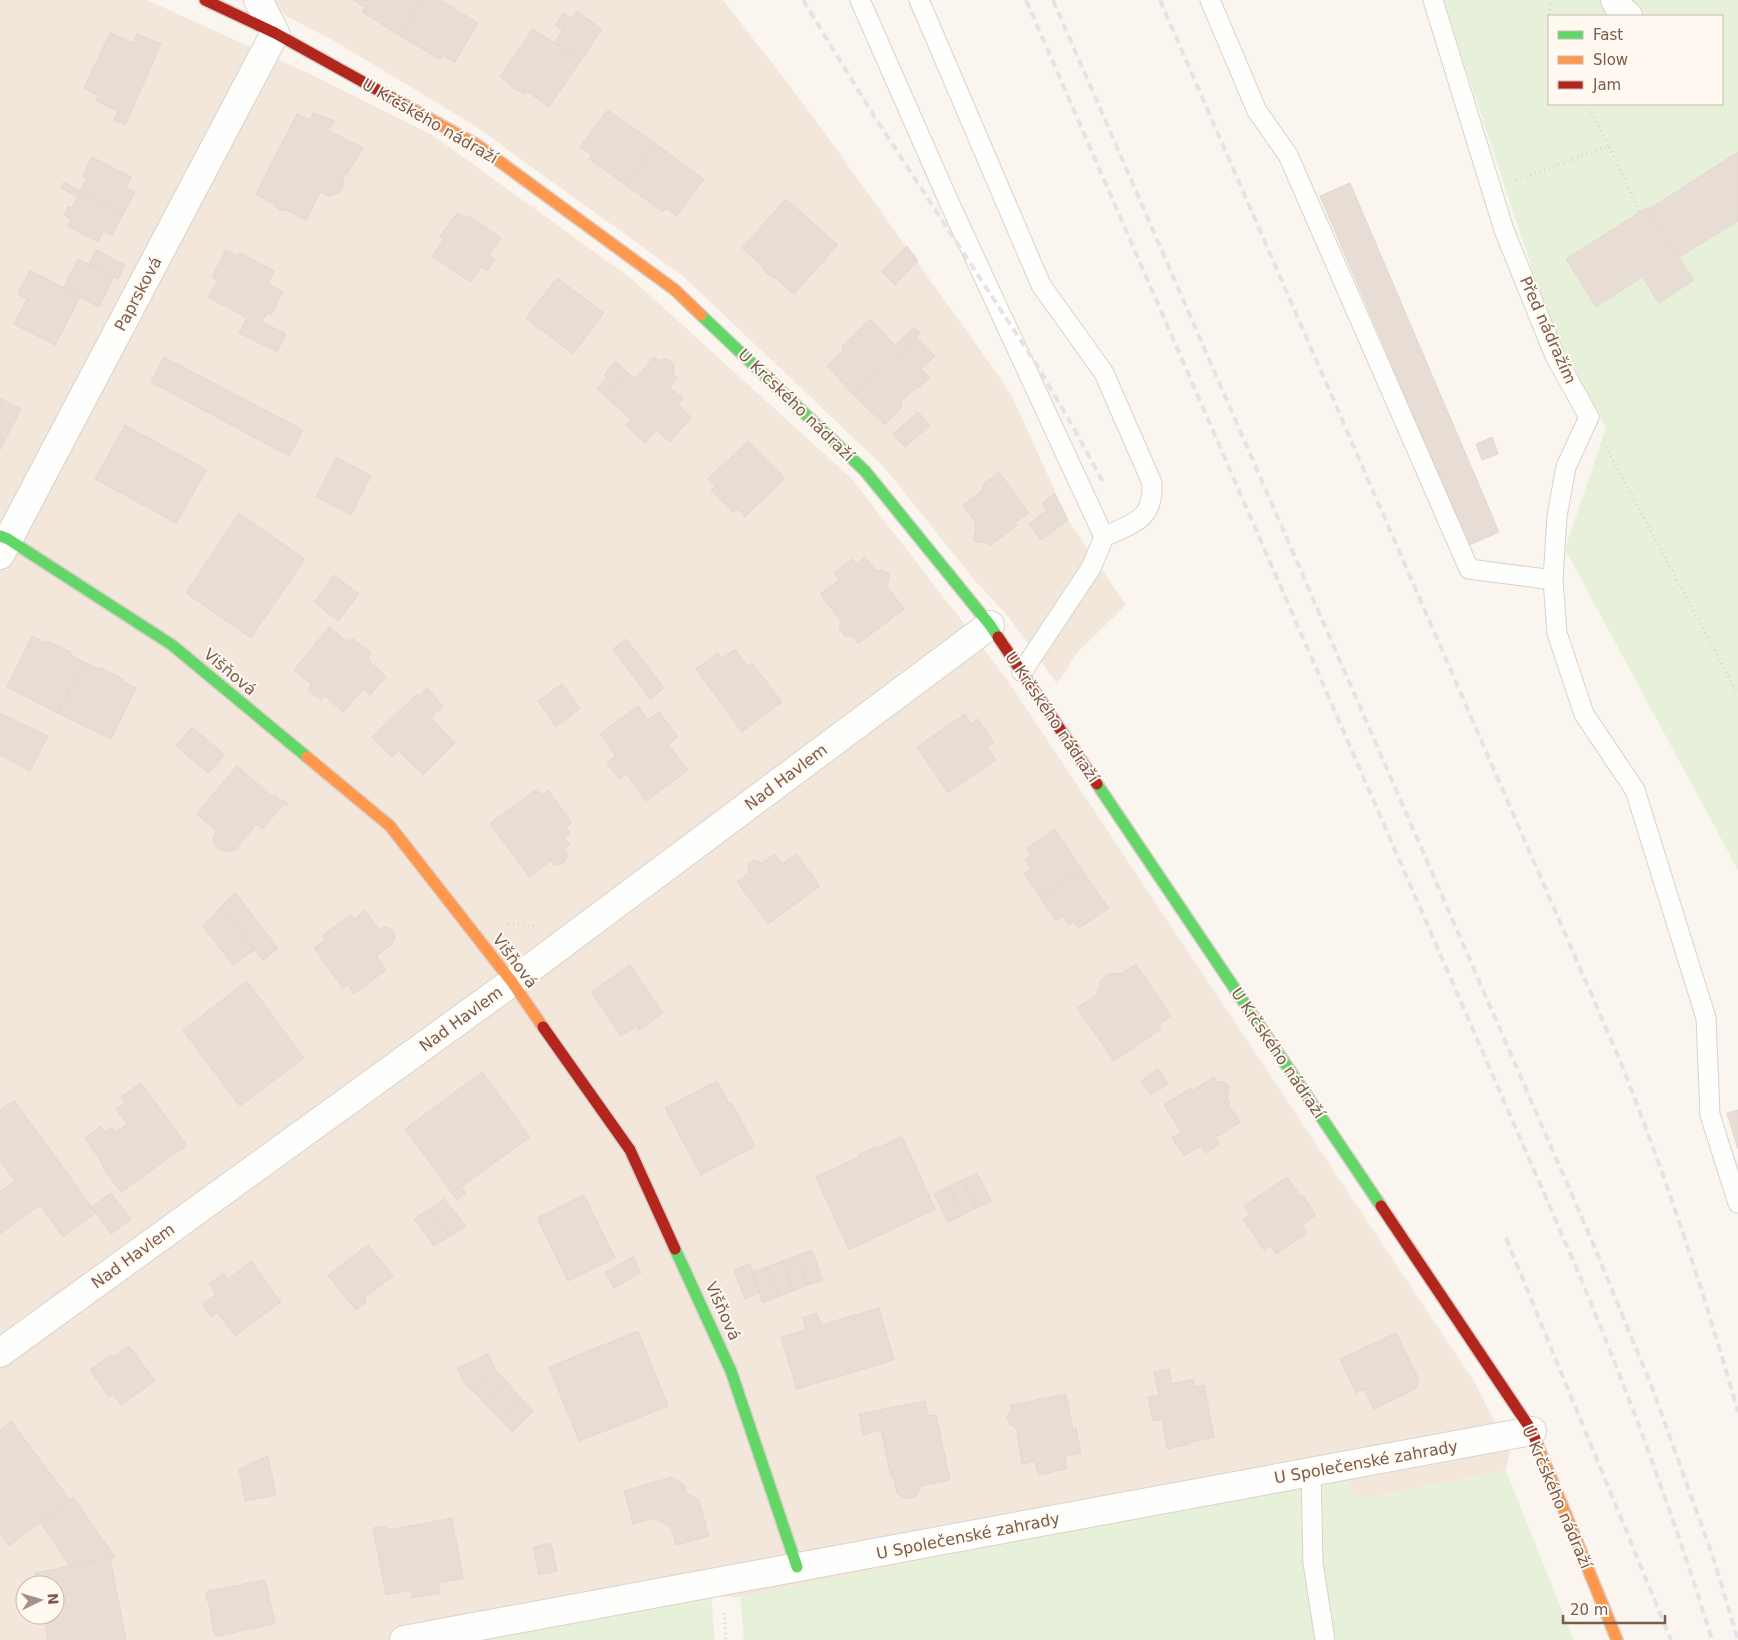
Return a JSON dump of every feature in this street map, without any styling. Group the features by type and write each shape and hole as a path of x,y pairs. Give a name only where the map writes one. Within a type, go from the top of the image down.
{"street":[{"name":"U Krčského nádraží","path":"205,0 275,33 477,145 675,290 865,471 990,625 1532,1431 1616,1640"},
{"path":"258,0 275,33"},
{"path":"1615,0 1627,15"},
{"name":"Paprsková","path":"3,543 275,33"},
{"name":"Višňová","path":"3,543 172,645 390,826 512,982 630,1150 704,1308 731,1371 797,1568"},
{"name":"Nad Havlem","path":"0,1353 512,982 990,625"},
{"name":"U Společenské zahrady","path":"404,1640 1532,1431"}],"lane":[{"path":"860,0 949,202 1104,537"},
{"path":"919,0 1041,284 1104,373 1152,483 1153,497 1149,509 1142,518 1104,537 1091,568 1022,672"},
{"path":"1210,0 1257,111 1288,156 1469,569 1553,580"},
{"name":"Před nádražím","path":"1433,0 1504,230 1555,356 1590,417"},
{"path":"1590,417 1566,467 1557,516 1553,580 1557,633 1584,714 1635,790 1706,1018 1710,1115 1738,1203"},
{"path":"1311,1472 1313,1563 1325,1640"}],"path":[{"path":"1550,0 1550,15"},
{"path":"1588,105 1609,146 1639,212"},
{"path":"1492,190 1609,146"},
{"path":"1590,417 1738,694"},
{"path":"504,924 543,926"}],"shaded area":[{"path":"0,0 147,0 310,74 434,136 633,280 852,479 1004,675 1475,1383 1510,1452 1506,1471 1357,1500 1345,1475 740,1597 711,1596 470,1640 0,1640"},
{"path":"256,0 723,0 806,107 1012,396 1068,520 1126,605 1077,653 1057,684 1008,616 976,582 883,466 683,276 472,124 336,42"}],"green space":[{"path":"1443,0 1738,0 1738,152 1566,259 1596,307 1642,277 1659,303 1694,280 1679,258 1738,221 1738,870 1565,549 1606,428 1555,338"},
{"path":"1506,1471 1574,1640 744,1640 740,1597 1345,1475 1358,1500"},
{"path":"711,1596 715,1640 470,1640"}],"building":[{"path":"353,0 422,0 401,36 362,12 365,8"},
{"path":"422,0 440,0 478,23 455,62 442,55 440,59 401,36"},
{"path":"576,11 602,29 581,60 555,42 563,30 555,25 563,13 572,19"},
{"path":"533,29 581,60 549,107 527,91 526,94 514,89 500,76"},
{"path":"110,33 133,43 137,34 161,44 125,125 114,120 118,111 96,101 98,95 84,88"},
{"path":"608,110 656,144 626,185 589,159 592,155 580,147"},
{"path":"313,113 335,121 327,130 363,148 347,174 343,175 344,183 339,194 329,196 320,192 306,220 285,209 284,211 279,210 276,205 256,194 297,114 310,120"},
{"path":"656,144 704,179 677,216 666,208 663,212 626,185"},
{"path":"1738,152 1738,221 1678,258 1647,210"},
{"path":"92,157 131,177 126,188 135,192 123,214 80,191 87,178 83,176"},
{"path":"64,182 123,214 112,235 103,230 98,242 68,226 71,219 64,215 68,206 72,208 78,197 61,188"},
{"path":"1350,183 1499,532 1469,545 1320,196"},
{"path":"786,199 838,245 794,294 766,273 760,264 742,248"},
{"path":"1648,207 1647,210 1694,280 1659,303 1642,277 1596,307 1566,259"},
{"path":"457,213 466,219 468,215 501,238 489,254 495,259 487,271 481,267 470,282 432,256 444,239 440,236"},
{"path":"907,246 918,261 895,285 881,271"},
{"path":"96,250 125,265 118,279 89,264"},
{"path":"226,250 237,256 239,252 274,271 268,284 283,292 271,315 267,313 262,322 286,334 277,352 239,333 247,318 208,297 218,280 212,277"},
{"path":"78,259 114,277 99,307 63,288"},
{"path":"30,270 80,297 55,345 14,324 27,299 18,294"},
{"path":"557,278 604,313 573,354 526,318"},
{"path":"870,319 895,345 914,327 920,333 855,396 827,366 844,350 841,347"},
{"path":"916,337 935,356 921,369 930,378 920,388 918,386 900,403 902,406 885,425 855,396"},
{"path":"164,357 303,430 289,456 151,382"},
{"path":"654,357 659,361 668,359 674,365 673,374 678,378 669,387 683,398 678,405 691,417 670,442 656,430 645,443 626,425 631,419 606,397 628,373 635,379"},
{"path":"615,361 628,373 606,397 597,389 607,377 604,375"},
{"path":"0,398 21,409 0,450"},
{"path":"918,412 930,425 905,447 893,434"},
{"path":"125,425 207,470 176,523 95,479"},
{"path":"1492,437 1498,454 1482,460 1476,444"},
{"path":"748,441 785,478 745,517 737,509 733,513 711,491 715,486 708,479"},
{"path":"336,457 371,476 351,515 316,497"},
{"path":"999,472 1029,513 1015,523 1017,526 989,546 985,542 974,541 975,530 977,530 974,525 976,523 963,505 984,489 982,485"},
{"path":"1055,494 1068,520 1041,540 1029,524 1047,510 1042,503"},
{"path":"239,513 305,559 251,638 186,593"},
{"path":"865,557 876,571 883,570 889,574 889,581 886,585 904,609 858,644 852,636 845,636 839,628 841,621 820,594 839,580 834,573 852,559 856,564"},
{"path":"334,575 359,594 338,621 314,602"},
{"path":"329,627 346,641 353,639 370,652 368,660 386,677 370,695 363,689 343,712 325,696 321,700 308,690 312,685 294,670"},
{"path":"32,636 71,652 70,655 84,662 58,713 7,687"},
{"path":"626,639 664,688 650,699 613,649"},
{"path":"735,649 748,667 752,663 782,702 742,732 696,669 718,653 722,659"},
{"path":"84,662 123,679 122,681 136,688 111,739 58,713"},
{"path":"562,684 580,708 556,727 538,701"},
{"path":"427,688 443,706 431,718 455,743 423,775 399,751 392,757 372,737 417,694 419,696"},
{"path":"638,706 648,720 659,712 678,737 668,744 688,770 646,801 626,774 619,779 607,763 616,756 600,734"},
{"path":"0,713 48,736 30,771 0,755"},
{"path":"965,714 971,724 978,719 994,743 987,747 996,760 948,793 917,747"},
{"path":"192,727 225,755 208,773 176,746"},
{"path":"237,766 272,796 274,794 282,802 284,800 288,804 287,806 284,804 262,829 257,824 235,850 226,852 219,849 215,844 213,839 216,830 196,814"},
{"path":"537,789 542,795 548,790 572,823 566,827 570,833 564,838 570,845 564,848 567,851 565,862 554,865 550,861 529,877 490,823"},
{"path":"1055,829 1081,869 1040,897 1024,873 1031,869 1025,860 1031,855 1027,848"},
{"path":"775,854 782,864 796,854 820,886 768,924 737,882 749,873 748,864 753,860 761,864"},
{"path":"1081,869 1109,908 1079,928 1074,922 1069,925 1063,916 1056,921 1040,897"},
{"path":"235,892 278,948 263,960 221,907"},
{"path":"221,907 254,950 233,965 203,926"},
{"path":"365,910 379,929 385,927 391,929 395,936 391,945 376,956 386,970 354,994 348,985 343,988 314,948 325,940 322,936 351,914 354,919"},
{"path":"1136,964 1171,1016 1158,1025 1161,1029 1114,1061 1077,1008 1099,993 1097,990 1101,980 1105,977 1112,973 1121,974"},
{"path":"630,965 663,1013 639,1030 636,1026 621,1036 591,992"},
{"path":"247,981 304,1058 240,1106 183,1030"},
{"path":"1158,1069 1168,1084 1151,1095 1141,1081"},
{"path":"482,1072 530,1137 461,1187 466,1193 457,1200 405,1129"},
{"path":"1214,1077 1217,1082 1225,1082 1229,1087 1227,1097 1230,1102 1228,1104 1240,1122 1215,1137 1219,1144 1206,1153 1201,1146 1184,1156 1172,1138 1181,1132 1164,1105 1190,1088 1192,1091"},
{"path":"717,1081 755,1146 701,1175 665,1108"},
{"path":"141,1083 187,1145 121,1192 103,1168 103,1164 85,1138 101,1126 105,1132 112,1127 116,1132 127,1124 116,1109 125,1102 121,1097"},
{"path":"14,1100 96,1213 63,1237 40,1205 0,1234 0,1192 15,1181 0,1161 0,1110"},
{"path":"1738,1110 1738,1149 1727,1113"},
{"path":"902,1136 935,1209 849,1250 816,1177 859,1157 858,1155 877,1146 878,1148"},
{"path":"977,1173 991,1201 976,1208 963,1180"},
{"path":"1287,1177 1316,1215 1301,1226 1307,1233 1276,1254 1270,1245 1264,1250 1243,1219 1250,1215 1244,1206"},
{"path":"963,1180 976,1208 963,1215 949,1186"},
{"path":"949,1186 963,1215 948,1222 934,1194"},
{"path":"111,1193 131,1219 111,1234 92,1207"},
{"path":"584,1195 615,1258 568,1281 537,1218"},
{"path":"444,1199 466,1226 450,1236 429,1209"},
{"path":"429,1209 450,1236 434,1246 414,1219"},
{"path":"368,1245 393,1276 364,1298 367,1302 356,1310 328,1275"},
{"path":"812,1250 823,1280 808,1285 796,1256"},
{"path":"796,1256 808,1285 793,1291 782,1261"},
{"path":"633,1257 641,1273 614,1288 605,1272"},
{"path":"251,1261 281,1302 235,1336 217,1312 211,1317 203,1304 216,1294 209,1284 224,1273 228,1279"},
{"path":"782,1261 793,1291 779,1296 767,1267"},
{"path":"750,1264 759,1293 745,1299 734,1270"},
{"path":"767,1267 779,1296 762,1303 753,1272"},
{"path":"879,1308 894,1360 797,1389 781,1337 806,1330 803,1318 817,1313 821,1325"},
{"path":"638,1331 668,1406 579,1441 549,1367"},
{"path":"1396,1333 1419,1380 1415,1389 1374,1409 1364,1389 1356,1393 1340,1359"},
{"path":"129,1346 155,1381 121,1405 113,1394 109,1397 90,1370 111,1354 113,1357"},
{"path":"488,1354 495,1370 473,1392 465,1385 457,1368"},
{"path":"1169,1369 1172,1384 1193,1379 1194,1387 1204,1385 1214,1437 1167,1449 1162,1419 1153,1421 1148,1397 1159,1395 1154,1372"},
{"path":"495,1370 507,1382 484,1403 474,1391"},
{"path":"507,1382 521,1398 500,1419 484,1403"},
{"path":"1066,1394 1073,1429 1076,1428 1081,1453 1065,1456 1067,1469 1038,1475 1035,1461 1022,1464 1016,1428 1009,1424 1007,1416 1012,1409 1010,1405"},
{"path":"521,1398 533,1411 512,1432 500,1419"},
{"path":"925,1401 928,1416 936,1415 950,1480 920,1486 920,1491 916,1496 906,1499 897,1493 893,1475 891,1476 881,1430 863,1435 859,1414"},
{"path":"11,1421 70,1500 9,1546 0,1534 0,1430"},
{"path":"268,1456 276,1495 245,1501 239,1469"},
{"path":"672,1477 684,1485 687,1493 699,1500 709,1536 676,1545 671,1527 654,1518 633,1524 624,1491"},
{"path":"73,1497 115,1557 70,1566 40,1522"},
{"path":"452,1518 463,1578 438,1583 440,1593 412,1598 411,1590 386,1595 373,1528 384,1526 389,1530"},
{"path":"551,1543 557,1571 539,1575 533,1547"},
{"path":"110,1558 126,1640 48,1640 45,1625 65,1625 65,1575 35,1575 35,1573"},
{"path":"265,1580 275,1623 222,1636 215,1635 209,1602 206,1600 208,1591"}],"railway":[{"path":"803,0 874,116 1038,367 1104,484"},
{"path":"1026,0 1576,1267 1648,1452 1712,1640"},
{"path":"1053,0 1592,1241 1653,1390 1713,1557 1738,1640"},
{"path":"1160,0 1619,1058 1683,1234 1712,1322 1738,1412"},
{"path":"1506,1238 1671,1640"}],"traffic: fast":[{"path":"701,315 865,471 998,637"},
{"path":"0,536 8,539 172,645 307,757"},
{"path":"1097,784 1381,1206"},
{"path":"675,1249 731,1371 797,1567"}],"traffic: slow":[{"path":"401,103 477,145 675,290 701,315"},
{"path":"307,757 390,826 512,982 543,1027"},
{"path":"1537,1444 1617,1640"}],"traffic: jam":[{"path":"205,0 275,33 401,103"},
{"path":"998,637 1097,784"},
{"path":"543,1027 630,1150 675,1249"},
{"path":"1381,1206 1532,1431 1537,1444"}]}
